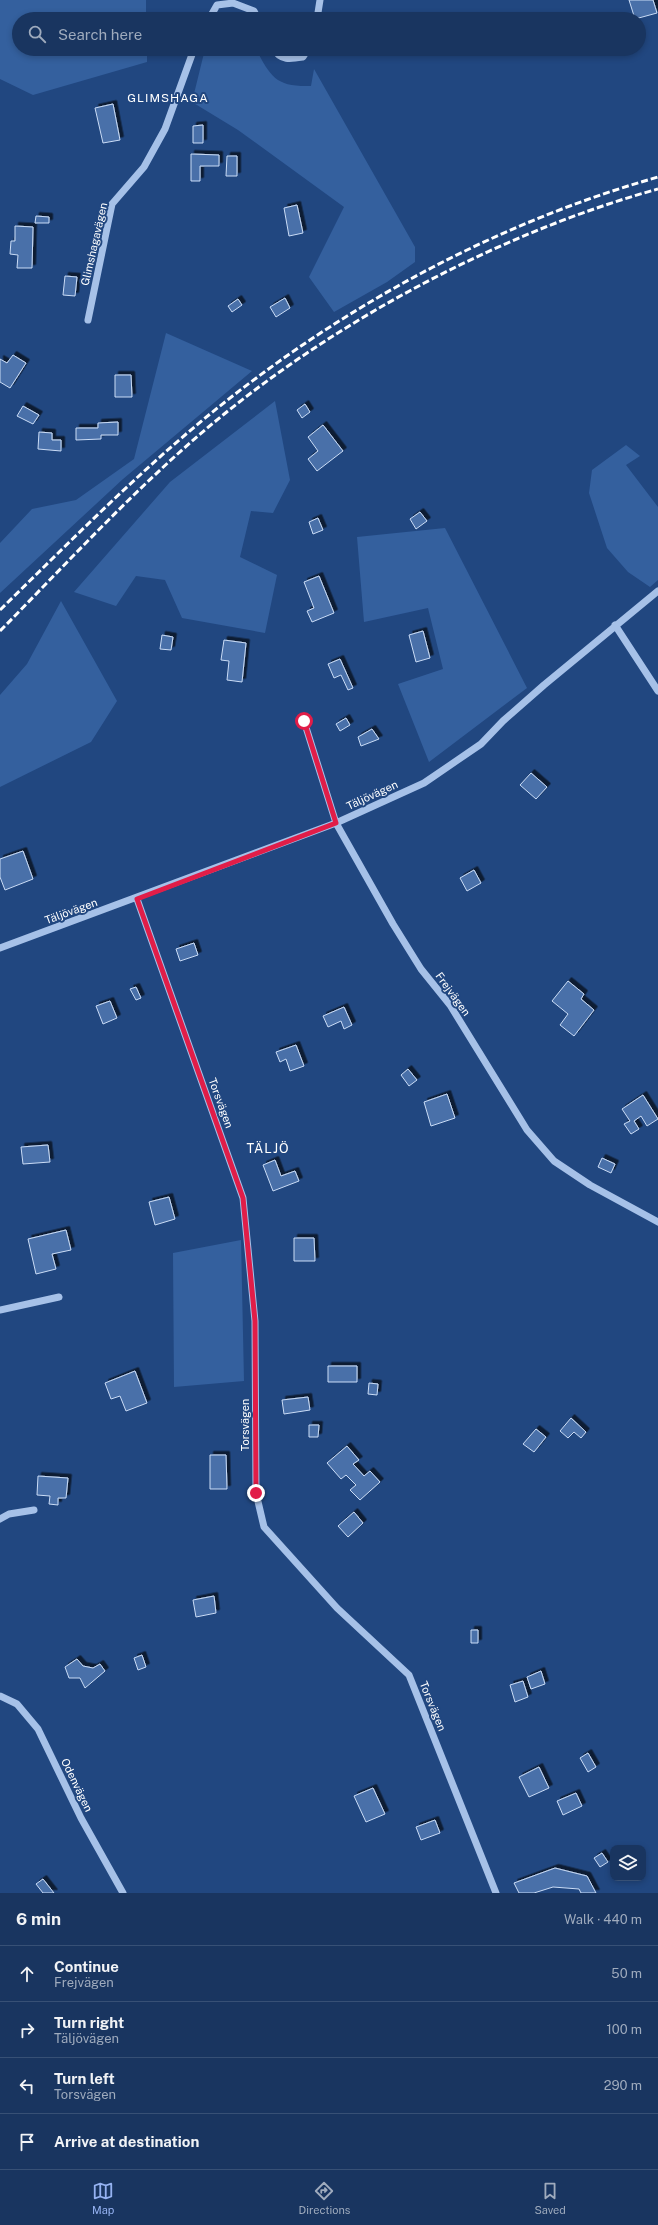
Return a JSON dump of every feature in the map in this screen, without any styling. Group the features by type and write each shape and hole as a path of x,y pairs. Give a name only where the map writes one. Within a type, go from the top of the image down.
{"street":[{"path":"318,12 320,0"},
{"path":"213,12 217,5 233,3 254,12"},
{"name":"Glimshagavägen","path":"88,320 112,204 144,167 165,129 191,56"},
{"path":"280,56 286,59 303,58 304,56"},
{"name":"Täljövägen","path":"0,948 137,899 336,823 424,783 481,744 503,721 615,625 658,591"},
{"path":"615,625 658,691"},
{"name":"Frejvägen","path":"304,721 336,823 409,950 421,969 450,1005 527,1130 554,1161 590,1185 658,1222"},
{"name":"Torsvägen","path":"137,899 243,1198 255,1321 256,1493 264,1527 337,1608 410,1675 496,1893"},
{"path":"0,1310 59,1297"},
{"path":"0,1519 9,1514 34,1510"},
{"name":"Odenvägen","path":"0,1696 17,1704 38,1729 81,1818 123,1893"}],"shaded area":[{"path":"0,0 146,0 146,12 12,12 12,56 147,56 147,62 33,95 0,79"},
{"path":"203,56 260,56 266,67 276,79 290,85 311,86 314,69 415,247 415,262 387,282 334,312 309,277 344,207 238,130 192,102"},
{"path":"166,333 252,371 123,479 0,593 0,543 32,509 76,500 134,459"},
{"path":"275,401 290,480 273,513 251,511 240,557 277,575 265,633 182,618 165,580 136,576 116,606 74,592 170,482"},
{"path":"626,445 640,456 626,465 658,507 658,580 650,587 628,572 607,548 589,493 592,470"},
{"path":"445,528 527,688 429,762 398,684 443,669 428,608 364,622 357,537"},
{"path":"61,601 117,701 91,742 0,787 0,695 27,664"},
{"path":"241,1240 244,1381 174,1387 173,1253"}],"building":[{"path":"629,0 653,0 657,13 646,16 646,12 633,12"},
{"path":"113,104 120,140 103,143 95,108"},
{"path":"203,125 203,143 193,143 193,126"},
{"path":"191,154 219,155 219,166 200,166 200,181 191,181"},
{"path":"227,156 237,156 237,176 226,176"},
{"path":"297,205 303,233 289,236 284,208"},
{"path":"36,216 49,217 49,223 35,223"},
{"path":"15,226 33,227 32,268 17,268 18,255 10,254 11,241 15,241"},
{"path":"65,276 77,277 75,296 63,295"},
{"path":"285,298 290,308 276,317 270,307"},
{"path":"238,299 242,305 232,312 228,306"},
{"path":"13,355 26,363 10,388 0,382 0,359 7,363"},
{"path":"115,375 131,375 132,397 115,397"},
{"path":"305,404 310,412 302,418 297,410"},
{"path":"23,406 39,415 33,424 17,416"},
{"path":"118,422 118,435 101,435 101,439 76,440 76,428 98,428 98,423"},
{"path":"323,425 343,451 317,471 308,459 318,451 308,437"},
{"path":"39,432 52,433 52,440 61,440 61,451 38,449"},
{"path":"420,512 427,521 416,529 410,519"},
{"path":"318,518 323,530 313,534 309,522"},
{"path":"319,576 334,613 312,622 307,611 314,608 304,582"},
{"path":"423,631 430,658 416,662 409,635"},
{"path":"162,635 173,637 171,650 160,649"},
{"path":"224,640 246,643 242,682 227,680 229,661 221,660"},
{"path":"340,659 353,688 348,690 341,675 334,678 328,664"},
{"path":"346,718 350,725 340,731 336,724"},
{"path":"372,729 379,739 361,746 358,737"},
{"path":"531,773 547,787 536,799 520,785"},
{"path":"23,851 33,879 5,890 0,877 0,859"},
{"path":"474,870 481,883 467,891 460,878"},
{"path":"194,943 198,955 180,961 176,949"},
{"path":"568,981 584,994 581,999 594,1010 574,1036 560,1025 568,1014 552,1001"},
{"path":"136,987 141,998 136,1000 130,989"},
{"path":"110,1001 117,1018 103,1024 96,1006"},
{"path":"344,1007 352,1025 344,1029 341,1021 328,1027 323,1016"},
{"path":"296,1045 304,1066 290,1071 286,1059 280,1062 276,1052"},
{"path":"408,1069 417,1080 409,1086 401,1075"},
{"path":"447,1094 455,1118 431,1126 424,1102"},
{"path":"643,1095 658,1119 647,1126 641,1116 634,1121 639,1129 631,1134 624,1124 630,1121 622,1109"},
{"path":"48,1145 50,1162 23,1164 21,1147"},
{"path":"602,1158 615,1164 611,1173 598,1167"},
{"path":"275,1160 281,1176 295,1171 299,1181 273,1191 263,1165"},
{"path":"169,1197 175,1219 155,1225 149,1202"},
{"path":"66,1230 71,1250 52,1254 56,1269 36,1274 28,1239"},
{"path":"294,1238 314,1238 315,1261 294,1261"},
{"path":"328,1366 357,1366 357,1382 328,1382"},
{"path":"135,1371 147,1403 126,1411 120,1396 111,1399 105,1383"},
{"path":"369,1383 378,1384 377,1395 368,1394"},
{"path":"308,1397 310,1410 284,1414 282,1400"},
{"path":"571,1418 586,1432 581,1438 574,1432 568,1438 560,1431"},
{"path":"309,1425 319,1425 318,1437 309,1437"},
{"path":"536,1429 546,1437 534,1452 523,1444"},
{"path":"347,1446 359,1460 353,1464 364,1476 370,1471 380,1482 360,1500 350,1490 356,1485 346,1475 341,1479 327,1463"},
{"path":"210,1455 226,1455 227,1489 210,1489"},
{"path":"38,1476 68,1478 66,1498 58,1498 58,1505 49,1504 50,1496 37,1495"},
{"path":"354,1512 363,1523 348,1537 338,1526"},
{"path":"214,1596 216,1613 196,1617 193,1600"},
{"path":"471,1630 478,1630 478,1643 471,1643"},
{"path":"142,1655 146,1667 138,1670 134,1658"},
{"path":"77,1659 83,1666 93,1668 100,1664 105,1671 85,1688 80,1678 69,1678 65,1667"},
{"path":"541,1671 545,1684 531,1689 527,1677"},
{"path":"523,1681 528,1697 515,1702 510,1685"},
{"path":"588,1753 596,1767 588,1772 580,1758"},
{"path":"539,1767 549,1788 529,1797 519,1777"},
{"path":"373,1788 385,1814 366,1822 354,1796"},
{"path":"576,1793 582,1806 563,1815 557,1801"},
{"path":"435,1820 440,1833 421,1840 416,1827"},
{"path":"602,1853 608,1862 600,1867 594,1858"},
{"path":"555,1868 587,1876 596,1893 581,1893 579,1889 553,1887 534,1893 519,1893 514,1883"},
{"path":"43,1879 54,1893 43,1893 36,1884"}],"railway":[{"path":"0,610 124,490 221,405 301,346 348,315 397,286 499,235 551,213 658,177"},
{"path":"0,631 137,492 193,440 271,378 321,343 430,280 486,253 543,228 601,207 658,189"}],"district":[{"name":"GLIMSHAGA","path":"168,98"},
{"name":"TÄLJÖ","path":"268,1148"}],"route":[{"path":"256,1493 255,1321 243,1198 137,899 336,823 304,721"}]}
